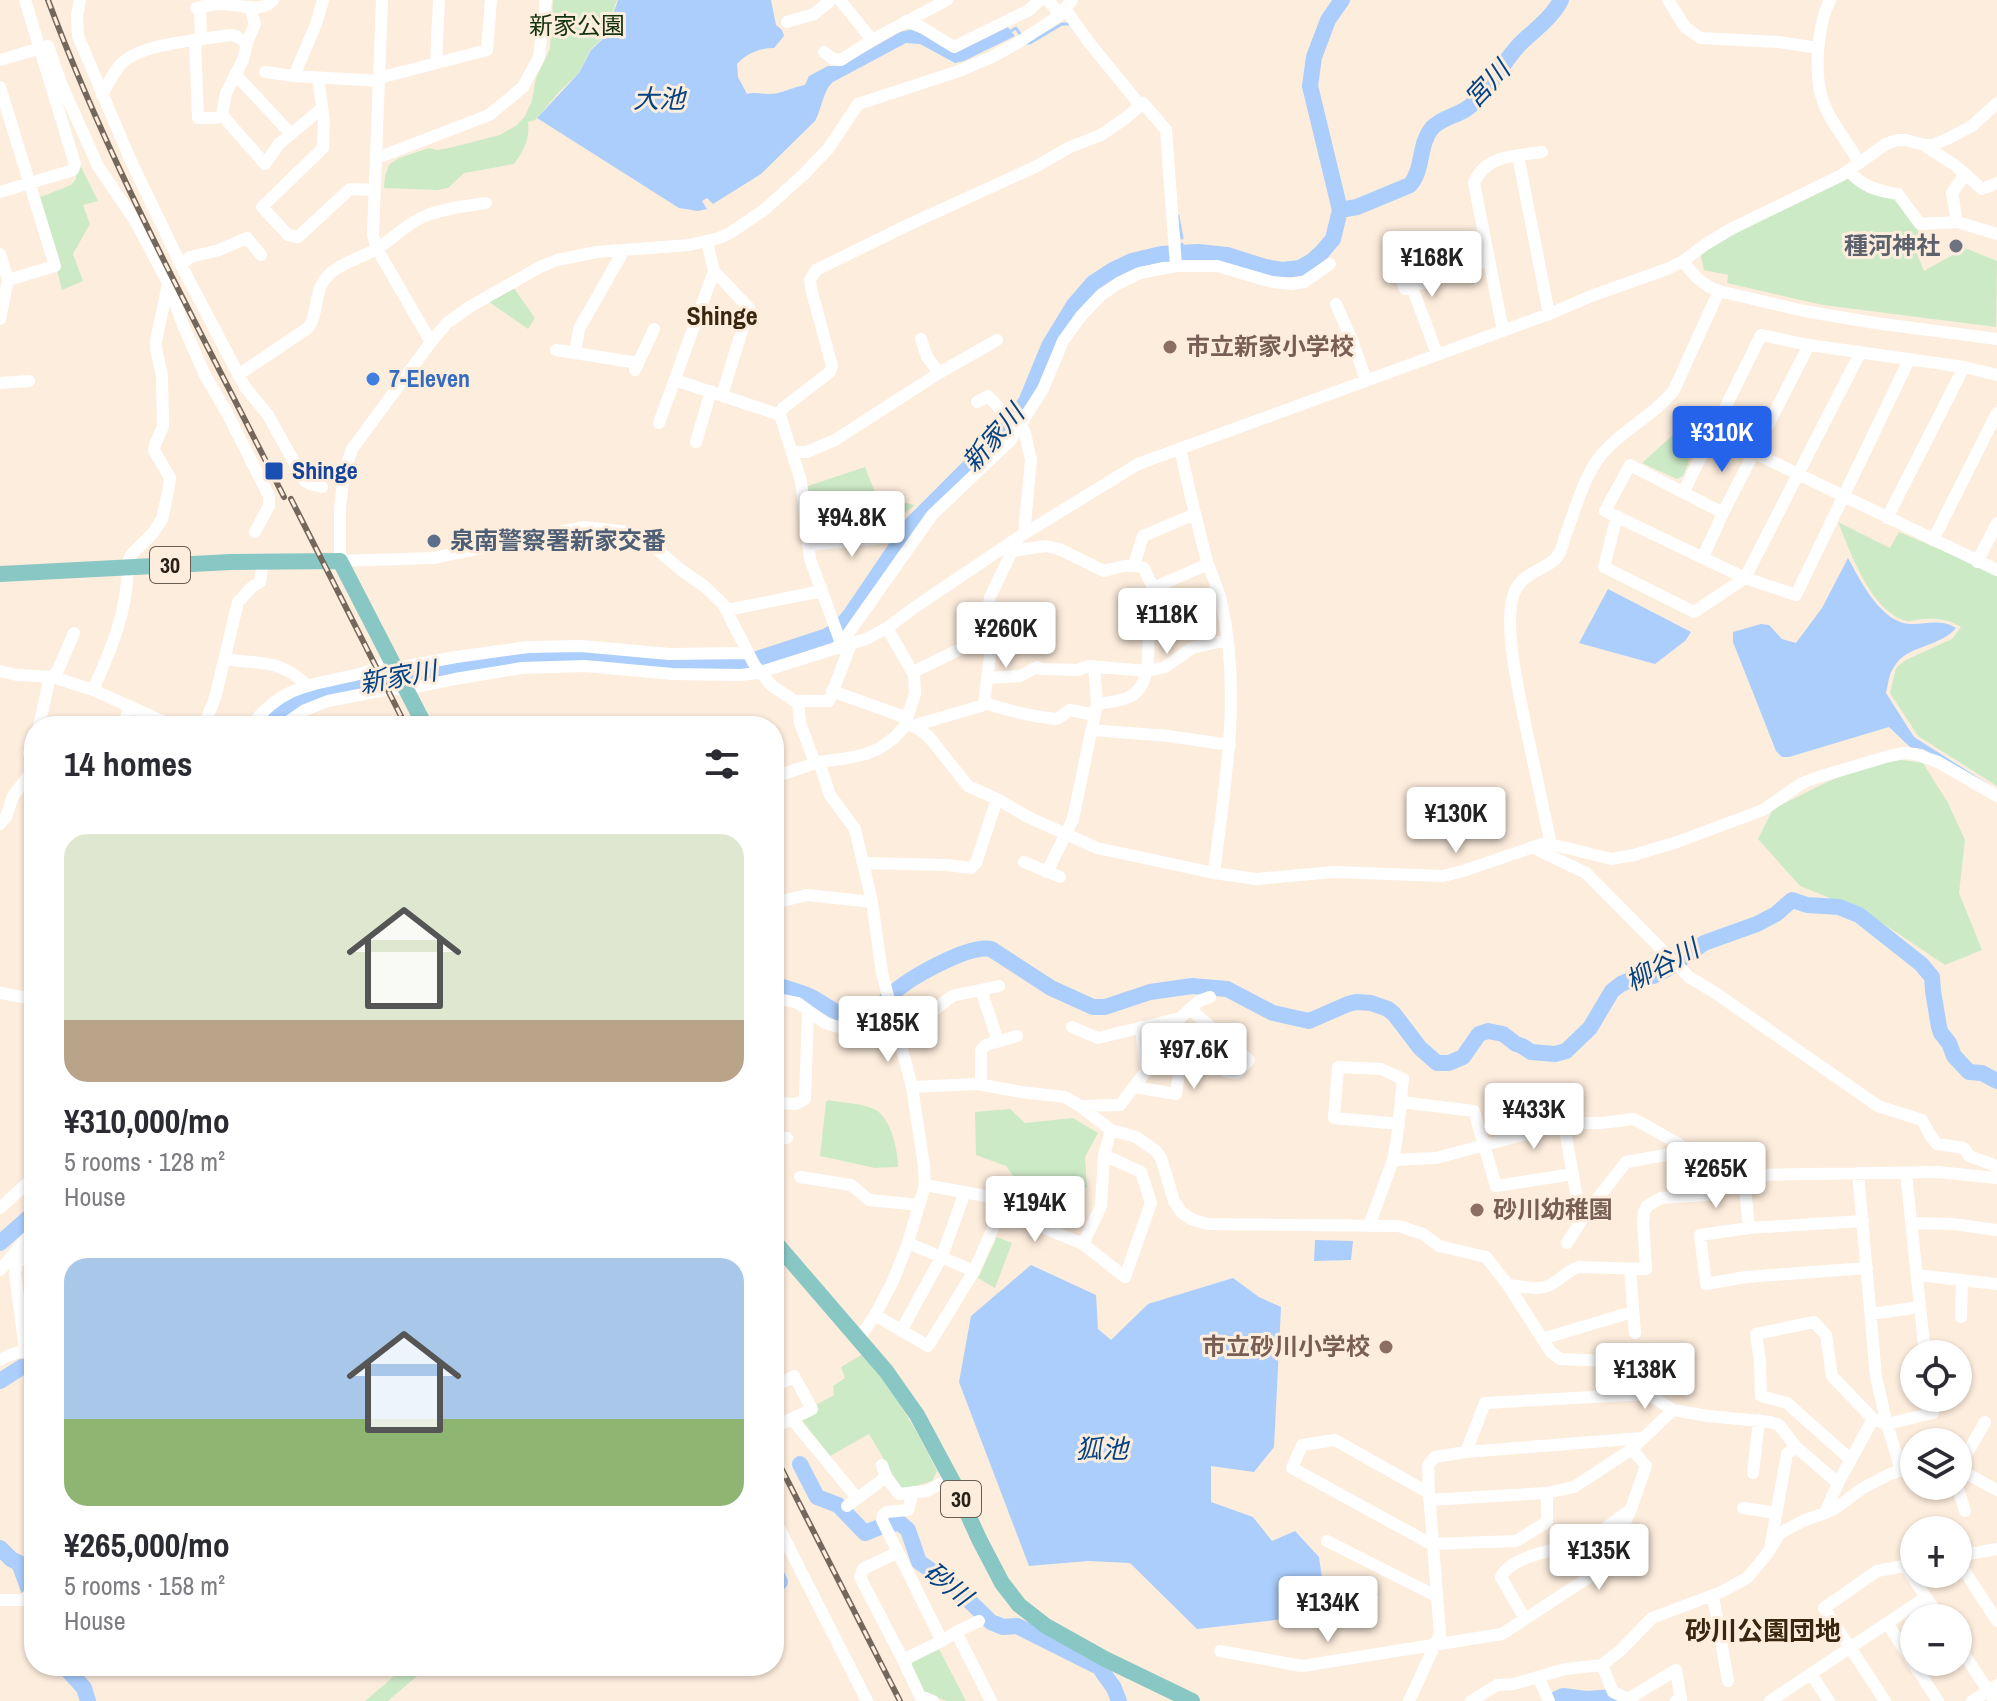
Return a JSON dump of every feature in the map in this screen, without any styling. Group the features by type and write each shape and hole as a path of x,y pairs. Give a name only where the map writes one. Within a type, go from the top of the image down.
{"main road":[{"name":"30","path":"0,574 340,561"},
{"path":"340,561 420,716"},
{"name":"30","path":"784,1253 886,1371 917,1415 1002,1583 1019,1605 1046,1626 1105,1659 1192,1701"}],"street":[{"path":"0,192 73,170 75,164 25,0"},
{"path":"80,0 78,36 181,265 238,375 268,415 304,480 322,487"},
{"path":"222,115 198,118 198,8 223,2 259,8 273,0"},
{"path":"294,76 323,0"},
{"path":"382,0 373,235 377,249 431,342"},
{"path":"436,62 439,0"},
{"path":"265,72 379,80 487,50 491,0"},
{"path":"377,158 489,115 523,87 539,57 546,0"},
{"path":"787,22 814,14 831,0"},
{"path":"840,0 872,40"},
{"path":"824,52 833,59 841,60 947,0"},
{"path":"906,21 954,47 1029,10 1040,0"},
{"path":"1048,0 1066,8 1091,45 1140,105"},
{"path":"1668,0 1685,27 1700,38 1778,42 1818,48"},
{"path":"1830,0 1822,20 1818,48 1821,94 1854,167 1856,179 1868,188 1898,194 1920,224 1957,222 1997,234"},
{"path":"222,115 226,93 243,60 255,24 250,7"},
{"path":"1066,8 1023,40 992,57 858,104 828,149 785,192 743,225 719,238 689,245 578,254 557,260 471,306 447,323 352,449 344,473 340,508 340,561 433,558 584,527 629,532 646,540 704,586 727,610 757,669 772,686 786,697 798,701 829,701 844,643 932,515 1010,441 1043,389 1063,341 1101,295 1140,273 1176,266 1217,266 1272,282 1292,284 1304,282 1330,264"},
{"path":"102,95 114,73 131,56 144,49 230,35 247,43"},
{"path":"0,60 48,46 62,86 98,166 137,224 168,283 205,375 269,496 269,506 255,532"},
{"path":"236,75 291,134"},
{"path":"318,78 324,121 323,148 262,207 288,235 298,237 350,189 375,190"},
{"path":"0,87 55,266 8,280"},
{"path":"844,643 810,559 801,481 780,415 783,408 830,372 832,366 811,288 810,280 816,270 1035,167 1070,147 1101,135 1143,103 1166,130 1176,266"},
{"path":"258,716 289,692 365,672 400,675 492,673 585,666 645,672 741,675 887,628 1022,536 1138,464 1667,269 1731,229 1854,167 1886,144 1906,140 1933,145 1972,126 1997,103"},
{"path":"222,115 265,164 279,144 322,108"},
{"path":"1924,145 1956,166 1982,189 1997,183"},
{"path":"1503,331 1474,183 1478,173 1495,159 1542,152"},
{"path":"1518,156 1549,314"},
{"path":"1957,222 1952,193 1965,174"},
{"path":"238,375 308,328 313,322 323,280 331,272 377,249 420,218 486,203"},
{"path":"181,265 190,257 219,250 247,238 261,255"},
{"path":"696,442 749,308 714,271 707,242"},
{"path":"575,353 579,329 624,250"},
{"path":"0,254 8,280 0,319"},
{"path":"1399,273 1405,289 1489,260"},
{"path":"1683,261 1694,277 1719,291 1804,311 1997,339"},
{"path":"659,423 714,271"},
{"path":"93,690 120,624 131,555 162,519 168,492 170,478 154,450 163,426 162,376 156,341 168,283"},
{"path":"1412,287 1437,354"},
{"path":"1551,844 1517,685 1511,622 1513,595 1526,577 1558,556 1584,483 1598,459 1616,439 1664,402 1674,390 1719,291"},
{"path":"1336,304 1366,380"},
{"path":"556,350 637,367 654,329"},
{"path":"1684,491 1761,335 1997,375"},
{"path":"921,339 927,357 939,373"},
{"path":"792,452 807,452 835,440 997,340"},
{"path":"1703,557 1809,345"},
{"path":"1617,516 1604,567 1694,612 1745,578 1860,353"},
{"path":"1723,513 1630,465 1605,511 1745,578 1796,595 1909,360"},
{"path":"1887,518 1964,367"},
{"path":"675,380 780,415"},
{"path":"0,383 29,381"},
{"path":"909,722 984,703 991,649 990,597 1022,536 1031,460 1025,433 1021,424 988,396 977,402"},
{"path":"1933,540 1997,413"},
{"path":"1713,433 1997,570"},
{"path":"1180,448 1208,564 1221,600 1233,699 1214,873"},
{"path":"1134,565 1143,536 1195,514"},
{"path":"1977,562 1997,523"},
{"path":"808,545 893,537"},
{"path":"984,703 1057,719 1070,710 1096,710 1137,692 1147,671 1148,606 1153,588 1144,568 1124,564 1104,571 1046,546 1012,551"},
{"path":"208,716 238,602 260,582 263,562"},
{"path":"1153,588 1208,564"},
{"path":"727,610 822,591"},
{"path":"784,774 880,748 909,722 915,694 913,672 887,628"},
{"path":"41,716 47,688 74,633"},
{"path":"987,678 1020,676 1037,667 1078,670 1094,666 1147,671 1165,667 1192,648 1227,640"},
{"path":"296,716 328,701 390,689 400,675 456,657 528,647 581,646 669,654 748,653"},
{"path":"913,672 956,651"},
{"path":"225,659 276,665 307,685"},
{"path":"1024,862 1053,874 1073,819 1096,710 1094,666"},
{"path":"0,671 53,677 93,690 150,716"},
{"path":"832,691 909,722 929,737 968,786 1097,848 1256,879 1334,872 1443,876 1542,844 1611,859 1634,855 1763,810 1802,783 1815,778 1904,753 1938,762 1997,796"},
{"path":"798,701 800,723 830,795 855,829 872,902 882,973 912,1087 922,1152 925,1185 908,1243 893,1281 858,1340"},
{"path":"127,716 129,707"},
{"path":"1092,730 1230,745"},
{"path":"0,824 24,781"},
{"path":"863,863 971,868 976,863 997,799"},
{"path":"1532,847 1586,873 1689,977 1878,1106 1922,1120 1937,1144 1964,1148 1969,1156 1997,1166"},
{"path":"784,901 807,895 872,902"},
{"path":"784,1000 798,1003 825,1023 859,1033 897,1031 917,1024 952,996 999,986"},
{"path":"981,990 998,1041"},
{"path":"0,993 24,997"},
{"path":"1072,1027 1098,1038 1176,1019 1199,1001 1210,997"},
{"path":"1190,1009 1222,1037"},
{"path":"784,1103 796,1104 805,1099 808,1011"},
{"path":"1134,1087 1176,1094 1182,1054 1176,1019"},
{"path":"1080,1106 1120,1105 1134,1087 1146,1071 1141,1027"},
{"path":"981,1085 981,1050 986,1045 1017,1036"},
{"path":"1369,1226 1393,1160 1399,1124 1403,1079 1381,1069 1338,1067 1334,1118 1399,1124"},
{"path":"912,1087 981,1085 1065,1097 1111,1130 1136,1137 1156,1151 1181,1212 1207,1224 1399,1226 1423,1234 1439,1246 1486,1257 1508,1285 1550,1351 1560,1359 1607,1361 1673,1410 1779,1425 1796,1447 1838,1483"},
{"path":"1401,1102 1474,1111 1496,1186 1573,1174"},
{"path":"1393,1160 1436,1158 1564,1124 1634,1119 1679,1144 1671,1154 1626,1162 1591,1207 1580,1210"},
{"path":"1564,1124 1581,1221 1567,1243"},
{"path":"1083,1244 1101,1206 1104,1155 1111,1130"},
{"path":"1001,1210 1083,1244 1125,1277 1151,1203 1141,1172 1104,1155"},
{"path":"1508,1285 1546,1287 1571,1269 1579,1267 1646,1269 1643,1223 1644,1212 1652,1201 1672,1196 1706,1195 1744,1177 1789,1173 1949,1173 1997,1178"},
{"path":"1858,1173 1876,1377 1887,1424 1900,1453"},
{"path":"1906,1173 1924,1340"},
{"path":"800,1177 851,1185 869,1200 919,1205"},
{"path":"1744,1177 1749,1228"},
{"path":"875,1315 928,1346 974,1271 1001,1210 1002,1199 925,1185"},
{"path":"0,1208 24,1186"},
{"path":"901,1331 942,1256 965,1192"},
{"path":"1863,1221 1749,1228 1700,1235 1706,1284 1746,1277 1867,1268"},
{"path":"1912,1223 1997,1230"},
{"path":"0,1270 24,1239"},
{"path":"908,1243 974,1271"},
{"path":"24,1257 17,1263 15,1274 24,1321"},
{"path":"1630,1269 1635,1333"},
{"path":"1917,1275 1997,1284"},
{"path":"1961,1317 1962,1280"},
{"path":"1871,1314 1920,1307"},
{"path":"1542,1339 1632,1312"},
{"path":"1850,1459 1787,1403 1761,1396 1756,1334 1814,1322 1826,1335 1832,1376 1873,1419 1887,1424 1933,1412"},
{"path":"0,1360 15,1352 24,1352"},
{"path":"784,1382 794,1376 812,1409 784,1423"},
{"path":"1466,1452 1485,1403 1648,1394"},
{"path":"1547,1493 1547,1522 1516,1541 1431,1544 1292,1468 1302,1445 1335,1440 1429,1496 1547,1493 1574,1487 1632,1449 1673,1410"},
{"path":"792,1419 852,1502 884,1471 899,1494 927,1491 951,1478"},
{"path":"1825,1513 1873,1419"},
{"path":"1753,1473 1759,1420"},
{"path":"1972,1445 1985,1422"},
{"path":"1409,1701 1440,1634 1431,1544 1428,1465 1435,1457 1642,1438"},
{"path":"1771,1547 1787,1454 1796,1447"},
{"path":"1220,1651 1302,1666 1502,1634 1606,1566 1646,1466 1632,1449"},
{"path":"1471,1701 1497,1685 1514,1684 1565,1669 1602,1665 1652,1618 1713,1596 1747,1578 1780,1533 1843,1504 1863,1488 1900,1472"},
{"path":"1972,1477 1997,1490"},
{"path":"913,1492 908,1510 887,1512 882,1520 942,1641"},
{"path":"1961,1500 1965,1511"},
{"path":"1743,1508 1777,1513"},
{"path":"1525,1619 1501,1577 1505,1570 1529,1558 1588,1539 1631,1509"},
{"path":"784,1538 867,1701"},
{"path":"1327,1541 1436,1596"},
{"path":"1972,1555 1997,1549"},
{"path":"898,1552 863,1569 860,1577 920,1696 933,1701"},
{"path":"1885,1701 1824,1608 1877,1571 1900,1567"},
{"path":"1972,1581 1997,1621"},
{"path":"1921,1588 1931,1604"},
{"path":"1713,1596 1728,1681"},
{"path":"1773,1700 1926,1597"},
{"path":"0,1600 24,1599"},
{"path":"903,1660 979,1621"},
{"path":"1887,1623 1938,1701"},
{"path":"956,1632 991,1701"},
{"path":"1972,1664 1993,1692 1972,1701"},
{"path":"1602,1665 1613,1692 1630,1700 1676,1670 1681,1700 1676,1701"},
{"path":"1811,1674 1829,1701"},
{"path":"1538,1677 1549,1701"}],"green space":[{"name":"新家公園","path":"553,0 617,0 604,37 591,49 578,74 535,120 528,122 526,144 514,164 464,173 448,188 384,188 389,165 399,158 429,148 449,148 500,135 517,125 532,101 536,78 550,49"},
{"path":"76,157 98,201 83,205 90,224 73,254 83,281 62,290 38,198 71,185 76,179"},
{"path":"1847,177 1868,193 1896,196 1915,221 1920,236 1911,239 1924,271 1965,248 1997,261 1996,327 1823,305 1727,283 1728,275 1704,270 1700,252"},
{"path":"513,287 535,318 528,329 489,302"},
{"path":"1686,423 1707,432 1703,442 1698,440 1683,476 1677,479 1642,463"},
{"path":"865,467 877,497 915,505 902,515 876,513 825,521 820,491 805,491 805,487"},
{"path":"1838,522 1890,548 1899,532 1997,574 1997,786 1918,736 1890,693 1896,668 1906,660 1952,639 1961,627 1939,619 1907,621 1882,606 1856,564"},
{"path":"1888,758 1923,763 1948,803 1965,840 1959,893 1982,950 1945,965 1867,913 1800,886 1758,839 1773,809 1827,782"},
{"path":"828,1100 863,1105 880,1113 892,1135 898,1167 875,1168 820,1156"},
{"path":"1010,1109 1025,1123 1073,1118 1098,1133 1085,1157 1087,1187 1028,1196 1006,1166 976,1155 975,1112"},
{"path":"997,1237 1012,1243 995,1288 978,1278"},
{"path":"863,1354 921,1440 937,1471 932,1481 902,1490 869,1434 830,1456 801,1419 816,1405 834,1395 833,1386 845,1378 841,1367"},
{"path":"938,1647 966,1701 947,1701 923,1693 911,1666 913,1661"},
{"path":"394,1676 417,1676 388,1701 365,1701"}],"water":[{"name":"大池","path":"618,0 771,0 776,25 784,36 774,48 754,52 737,64 738,77 747,94 774,94 805,85 809,76 828,66 841,66 900,32 913,29 953,50 1007,26 1015,36 955,63 920,44 906,43 833,82 815,121 761,174 713,204 707,198 702,201 707,209 698,211 679,208 537,118 579,73 591,50 605,37"},
{"path":"1848,558 1873,600 1891,617 1912,624 1940,623 1956,628 1942,639 1899,660 1891,672 1886,693 1914,737 1993,787 1991,791 1923,749 1911,748 1889,727 1789,757 1782,757 1776,751 1733,642 1733,632 1761,624 1769,625 1782,639 1796,643 1822,608"},
{"path":"1608,589 1691,632 1685,641 1655,664 1579,643"},
{"path":"1315,1240 1353,1241 1351,1260 1314,1261"},
{"name":"狐池","path":"1031,1265 1096,1295 1098,1329 1111,1340 1148,1304 1233,1278 1259,1297 1281,1307 1274,1447 1254,1472 1211,1466 1211,1502 1253,1517 1272,1541 1295,1531 1319,1557 1323,1585 1379,1594 1331,1628 1284,1619 1197,1629 1130,1563 1088,1561 1029,1566 959,1382 971,1316"}],"waterway":[{"name":"新家川","path":"273,716 294,701 322,691 360,682 420,676 474,663 533,655 583,653 656,662 742,664 827,636 839,629 912,524 998,438 1026,402 1049,346 1074,305 1093,283 1132,261 1161,254 1198,252 1227,255 1282,270 1300,268 1312,261 1333,239 1340,210 1310,86 1314,57 1328,20 1342,0"},
{"name":"宮川","path":"1340,210 1357,207 1410,185 1432,128 1476,101 1513,52 1547,19 1561,0"},
{"path":"1026,43 1062,24 1069,24"},
{"path":"1011,31 1016,28 1022,37"},
{"path":"1178,216 1182,238"},
{"path":"1182,244 1184,252"},
{"name":"柳谷川","path":"784,987 809,996 845,1016 865,1017 900,987 925,971 954,957 991,949 1051,988 1093,1007 1105,1007 1150,992 1192,986 1227,989 1273,1013 1309,1021 1348,1004 1371,1003 1394,1014 1420,1048 1437,1063 1449,1063 1463,1057 1479,1034 1488,1031 1503,1034 1531,1052 1555,1054 1566,1051 1590,1028 1612,991 1621,984 1653,976 1704,943 1776,914 1792,900 1807,905 1839,907 1859,915 1921,964 1932,977 1939,1027 1954,1056 1969,1072 1982,1073 1997,1081"},
{"name":"新家川","path":"0,1243 24,1222"},
{"name":"砂川","path":"0,1381 24,1367"},
{"name":"砂川","path":"800,1464 817,1497 838,1505 865,1533 887,1524 900,1523 908,1530 919,1562 955,1587 991,1622 1003,1627 1017,1626 1099,1667 1119,1701"},
{"name":"砂川","path":"0,1548 19,1563 24,1577"},
{"name":"砂川","path":"73,1676 84,1688 88,1701"},
{"name":"砂川","path":"1553,1701 1563,1696 1586,1699 1614,1697 1621,1701"}],"railway":[{"path":"48,0 129,190 284,497"},
{"path":"291,499 401,716"},
{"path":"784,1474 900,1701"}],"place":[{"name":"種河神社","path":"1956,246"},
{"name":"市立新家小学校","path":"1170,347"},
{"name":"7-Eleven","path":"373,379"},
{"name":"Shinge","path":"274,471"},
{"name":"泉南警察署新家交番","path":"434,541"},
{"name":"砂川幼稚園","path":"1477,1210"},
{"name":"市立砂川小学校","path":"1386,1347"}],"district":[{"name":"Shinge","path":"722,316"},
{"name":"砂川公園団地","path":"1763,1631"}]}
